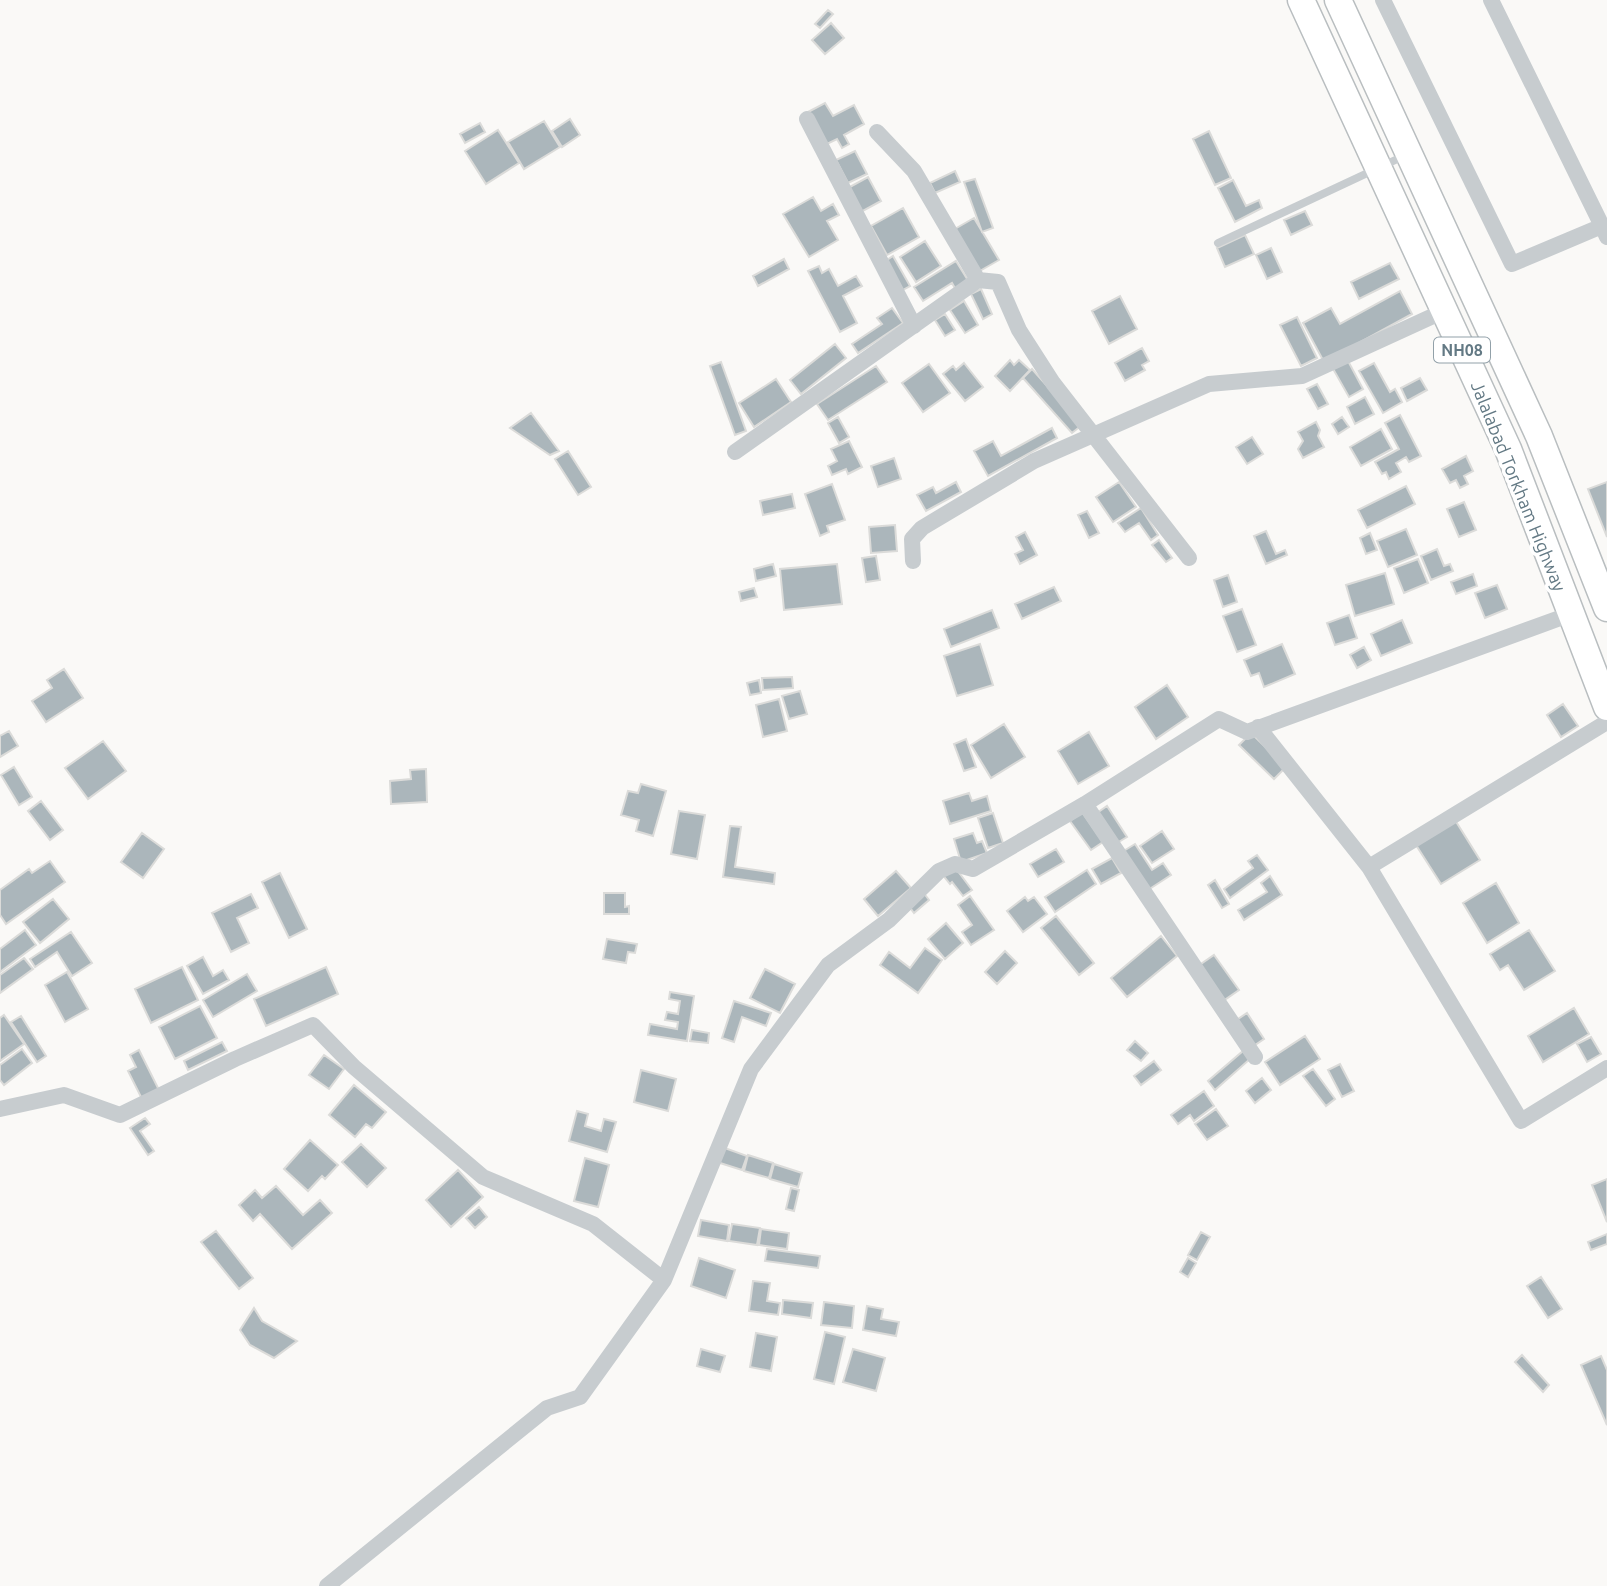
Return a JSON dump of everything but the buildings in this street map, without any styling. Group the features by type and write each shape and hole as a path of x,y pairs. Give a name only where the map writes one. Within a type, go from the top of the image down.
{"highway":[{"name":"Jalalabad Torkham Highway","path":"1301,0 1507,449 1607,708"},
{"name":"NH08","path":"1338,0 1539,436 1607,608"}],"street":[{"path":"1383,0 1512,264 1605,231 1491,0"},
{"path":"807,119 914,326"},
{"path":"877,132 914,171 978,280"},
{"path":"735,452 978,280 998,282 1019,330 1053,383 1189,558"},
{"path":"913,561 912,539 922,528 1034,461 1209,384 1302,376 1444,311"},
{"path":"327,1586 547,1408 580,1397 664,1280 751,1069 828,965 889,920 940,871 955,864 973,869 1085,804 1219,719 1247,732 1571,614"},
{"path":"1369,867 1607,722"},
{"path":"1258,727 1369,867 1521,1121 1607,1068"},
{"path":"1085,804 1255,1057"},
{"path":"0,1109 64,1095 120,1115 235,1059 313,1026 354,1067 483,1177 593,1224 664,1280"}],"lane":[{"path":"1218,243 1409,154"}]}
